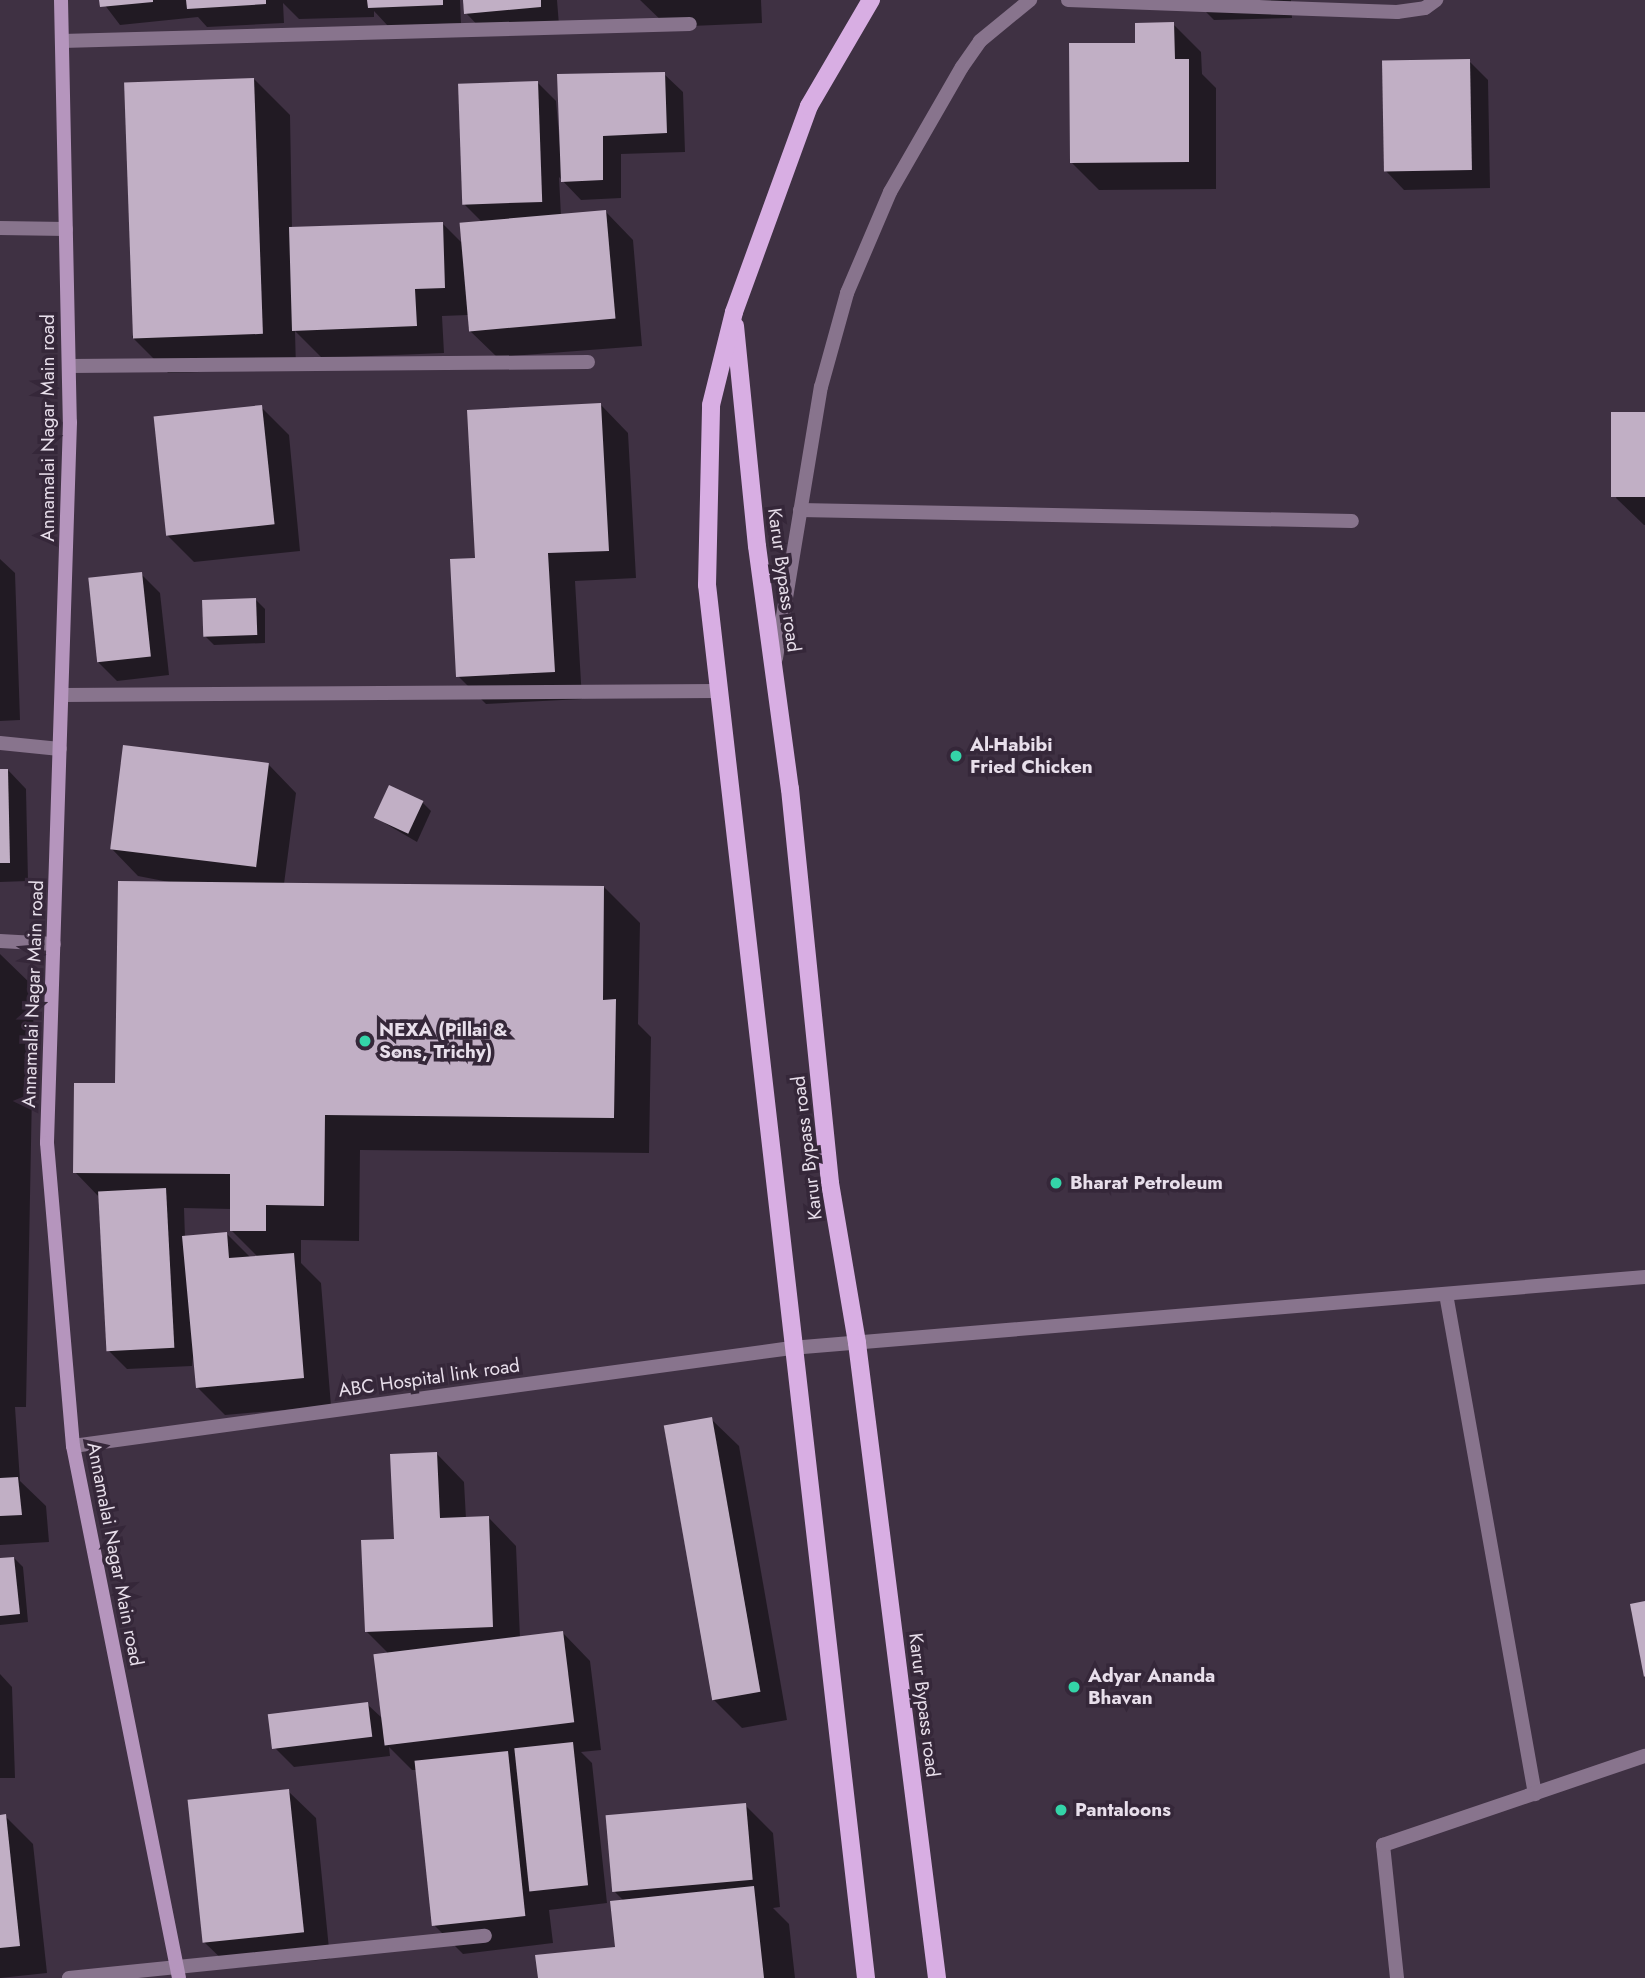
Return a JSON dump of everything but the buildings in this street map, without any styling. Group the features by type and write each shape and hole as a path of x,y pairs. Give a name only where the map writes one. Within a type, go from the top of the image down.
{"main road":[{"name":"Karur Bypass road","path":"866,1978 791,1349 706,585 711,405 734,312 809,106 871,0"},
{"name":"Karur Bypass road","path":"734,312 757,546 775,667 830,1183 857,1343 937,1978"}],"street":[{"name":"Annamalai Nagar Main road","path":"61,0 69,366 62,695 47,1143 73,1446 178,1974"},
{"path":"775,667 821,387 837,328 890,192 980,41 1031,0"},
{"path":"1068,0 1397,12 1425,8 1436,0"},
{"path":"62,41 690,24"},
{"path":"0,228 66,229"},
{"path":"69,366 588,362"},
{"path":"800,510 1352,521"},
{"path":"62,695 717,691"},
{"path":"0,743 60,749"},
{"path":"0,941 54,944"},
{"name":"ABC Hospital link road","path":"73,1446 791,1349 1645,1277"},
{"path":"1446,1294 1535,1794"},
{"path":"1397,1978 1383,1845 1645,1756"},
{"path":"69,1978 178,1974 485,1936"}],"place":[{"name":"Al-Habibi Fried Chicken","path":"956,756"},
{"name":"NEXA (Pillai & Sons, Trichy)","path":"365,1041"},
{"name":"Bharat Petroleum","path":"1056,1183"},
{"name":"Adyar Ananda Bhavan","path":"1074,1687"},
{"name":"Pantaloons","path":"1061,1810"}]}
